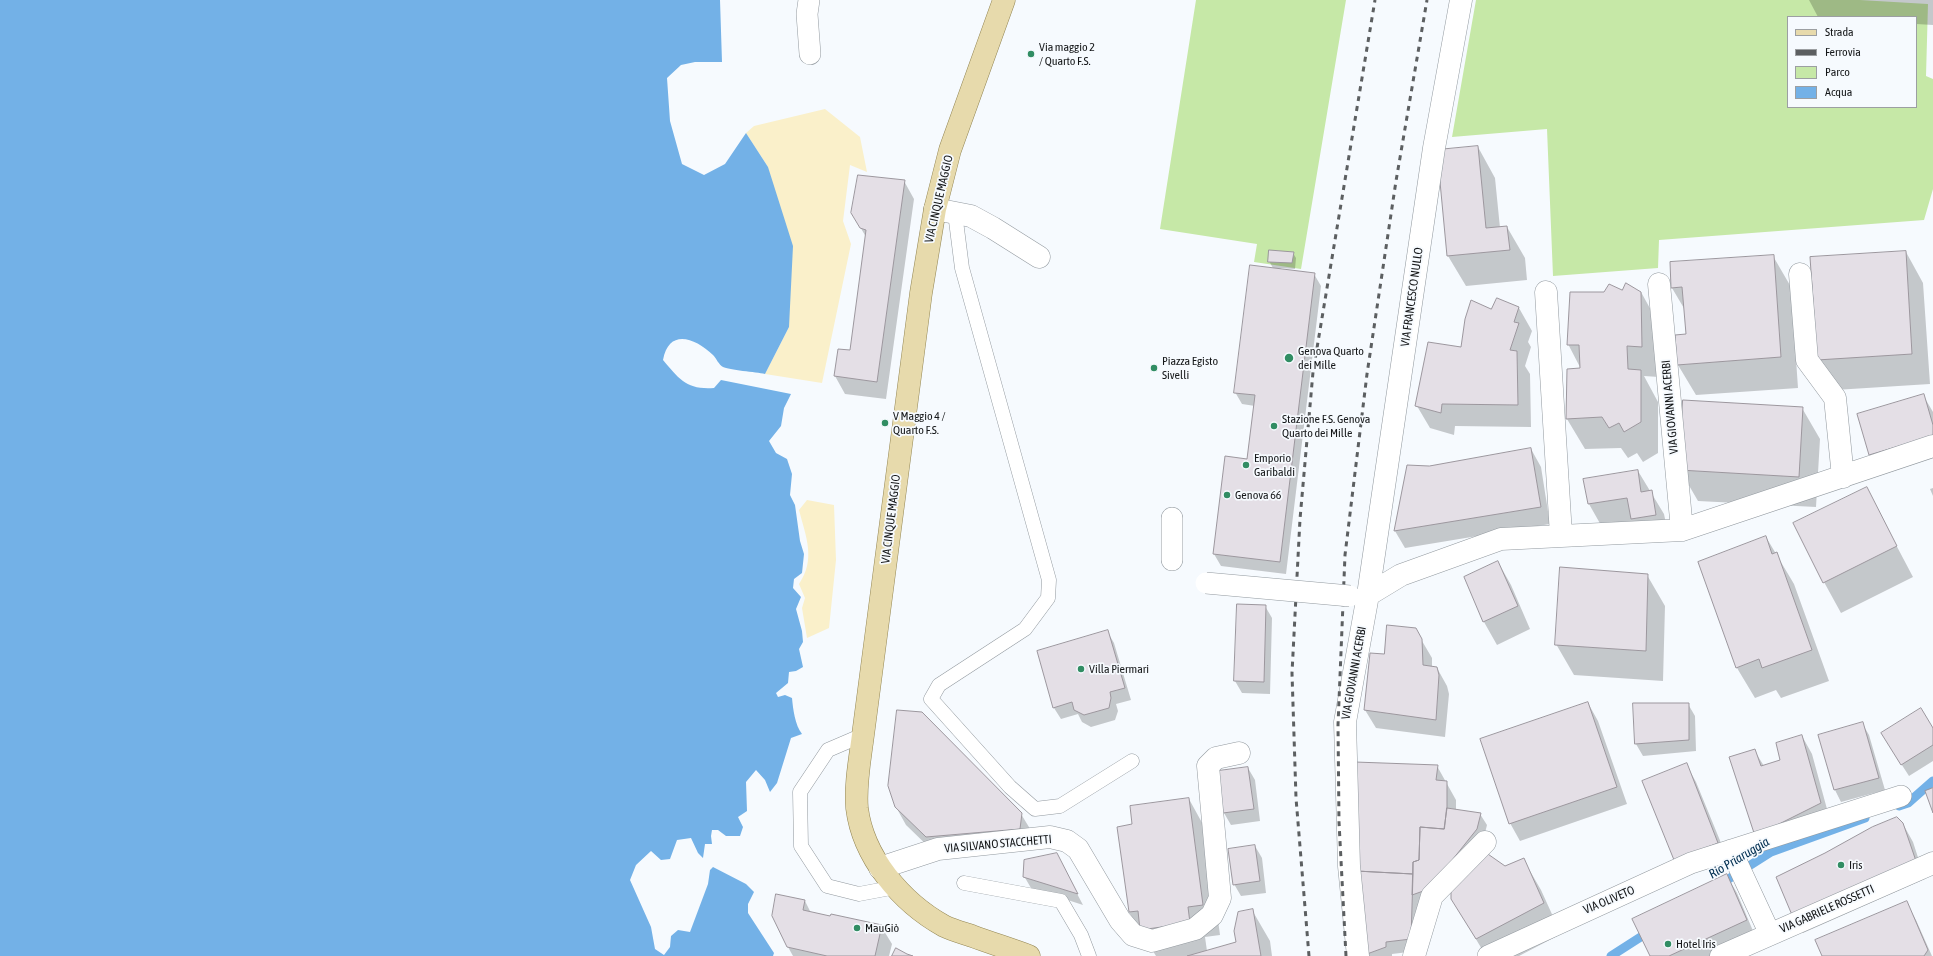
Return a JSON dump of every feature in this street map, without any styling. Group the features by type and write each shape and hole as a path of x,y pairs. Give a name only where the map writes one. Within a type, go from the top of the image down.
{"main road":[{"name":"VIA CINQUE MAGGIO","path":"1004,0 950,150 945,211 920,293 857,779 857,808 863,834 880,868 896,887 922,911 945,926 1029,956"}],"street":[{"path":"809,0 808,14 810,54"},
{"name":"VIA FRANCESCO NULLO","path":"1359,596 1434,148 1461,0"},
{"path":"945,211 970,216 993,228 1039,257"},
{"path":"1800,274 1807,360 1835,398 1843,477"},
{"name":"VIA GIOVANNI ACERBI","path":"1659,284 1682,530"},
{"path":"1546,292 1560,535"},
{"path":"1206,583 1359,596 1401,575 1501,539 1682,530 1933,446"},
{"path":"1172,518 1172,560"},
{"name":"VIA GIOVANNI ACERBI","path":"1358,956 1349,866 1345,722 1359,596"},
{"name":"VIA SILVANO STACCHETTI","path":"880,868 938,849 1050,837 1067,841 1078,849 1120,920 1134,935 1152,941 1195,929 1212,915 1220,898 1208,766 1216,758 1239,753"},
{"name":"VIA OLIVETO","path":"1488,956 1691,863 1900,796"},
{"path":"1414,956 1432,896 1485,842"},
{"path":"1732,851 1770,934"},
{"name":"VIA GABRIELE ROSSETTI","path":"1721,956 1933,863"}],"lane":[{"path":"945,211 1049,580 1048,598 1025,629 939,684 931,699 1010,787 1035,809 1060,806 1132,761"},
{"path":"863,735 828,750 800,792 801,846 827,886 859,894 896,887"},
{"path":"964,883 1061,901 1081,935 1089,956"}],"green space":[{"path":"1196,0 1346,0 1301,269 1254,262 1257,244 1160,229"},
{"path":"1476,0 1860,0 1928,4 1926,76 1933,79 1933,189 1924,220 1659,240 1658,268 1553,276 1547,129 1452,137"}],"sand":[{"path":"825,109 860,137 867,172 850,165 843,221 851,244 822,383 765,374 789,327 768,167 746,133 754,126"},
{"path":"807,500 834,505 836,560 829,628 807,638 802,608 805,598 799,584 807,566 808,548 799,510"}],"water":[{"path":"0,0 720,0 722,62 695,62 681,65 667,78 670,121 682,164 704,175 725,164 746,133 768,167 793,246 789,327 765,374 723,367 706,349 698,344 684,339 671,343 666,350 663,360 684,382 697,387 714,388 721,380 791,394 784,408 781,426 769,441 776,453 787,459 792,474 790,495 795,505 800,541 804,554 802,573 794,579 793,588 801,597 796,609 802,631 803,642 799,649 803,667 796,671 789,672 788,683 776,693 778,697 785,695 792,698 796,722 802,734 791,738 777,783 770,792 765,780 756,770 746,782 747,811 738,817 743,827 740,836 726,836 718,830 712,830 712,844 705,844 703,858 698,853 691,838 677,840 670,859 661,860 651,851 636,865 630,880 651,927 655,949 664,955 670,947 671,936 678,930 690,932 708,884 710,870 713,867 746,884 754,892 748,904 748,913 774,953 773,956 0,956"}],"building":[{"path":"1478,146 1486,228 1507,226 1510,250 1447,256 1437,150"},
{"path":"858,175 905,180 877,382 834,376 838,349 850,350 866,230 860,228 851,213"},
{"path":"1269,250 1294,252 1292,263 1268,262"},
{"path":"1906,251 1912,354 1817,360 1810,257"},
{"path":"1774,255 1781,357 1677,365 1675,335 1686,334 1682,287 1671,288 1670,262"},
{"name":"Stazione F.S. Genova Quarto dei Mille","path":"1250,265 1315,273 1280,562 1213,554 1225,456 1247,459 1255,395 1234,393"},
{"path":"1626,283 1641,292 1642,347 1627,346 1628,369 1641,370 1641,422 1624,432 1619,423 1609,428 1602,417 1566,419 1567,369 1580,368 1579,345 1567,345 1570,292 1604,292 1609,284 1622,290"},
{"path":"1497,298 1519,307 1514,322 1519,323 1510,350 1517,351 1518,405 1442,404 1441,413 1415,406 1428,342 1461,347 1465,319 1471,300 1491,309"},
{"path":"1924,394 1933,425 1933,436 1869,455 1857,414"},
{"path":"1683,400 1803,407 1799,477 1679,470"},
{"path":"1531,448 1541,507 1394,531 1407,465 1429,466"},
{"path":"1638,470 1641,492 1652,490 1656,515 1631,519 1627,498 1588,504 1583,479"},
{"path":"1867,487 1897,546 1823,583 1793,523"},
{"path":"1766,536 1772,554 1777,552 1812,650 1762,668 1759,659 1736,668 1698,562"},
{"path":"1498,561 1518,606 1483,622 1464,577"},
{"path":"1560,567 1648,574 1646,651 1555,645"},
{"path":"1237,604 1266,605 1264,682 1234,681"},
{"path":"1387,625 1416,628 1422,639 1423,665 1437,667 1439,675 1436,720 1364,710 1370,653 1384,654"},
{"name":"Villa Piermari","path":"1108,630 1125,688 1110,692 1111,698 1109,708 1084,715 1074,710 1072,702 1053,708 1037,651"},
{"path":"1588,702 1617,787 1509,824 1480,739"},
{"path":"1633,703 1689,703 1689,740 1635,744"},
{"path":"1921,708 1933,728 1933,745 1901,765 1881,733"},
{"path":"897,710 922,712 1022,813 1020,829 926,837 895,807 888,786"},
{"path":"1863,722 1879,778 1834,790 1818,735"},
{"path":"1802,735 1821,803 1755,836 1729,757 1755,749 1761,766 1780,760 1776,743"},
{"path":"1355,762 1438,765 1436,780 1447,781 1447,808 1444,829 1420,827 1419,860 1413,862 1413,874 1356,871"},
{"path":"1687,763 1718,843 1674,860 1642,781"},
{"path":"1248,767 1254,809 1223,813 1218,771"},
{"path":"1933,788 1933,813 1925,791"},
{"path":"1189,798 1203,905 1188,907 1190,923 1140,930 1138,911 1129,912 1117,827 1132,824 1130,806"},
{"path":"1447,808 1481,813 1477,829 1429,889 1412,895 1413,862 1419,860 1420,827 1444,829"},
{"path":"1897,817 1903,823 1916,861 1792,915 1776,877 1825,853 1872,827"},
{"path":"1255,845 1260,881 1233,885 1228,849"},
{"path":"1485,852 1505,866 1524,858 1544,903 1476,939 1451,899 1451,891"},
{"path":"1057,853 1078,894 1023,877 1024,860"},
{"path":"1356,871 1413,874 1411,939 1386,942 1386,947 1367,954"},
{"path":"1727,874 1747,920 1669,956 1650,956 1632,919"},
{"path":"776,894 805,900 803,910 830,916 831,914 882,925 875,956 827,956 787,947 772,916"},
{"path":"1907,901 1928,950 1924,956 1822,956 1815,940"},
{"path":"1253,909 1261,956 1187,956 1236,942 1234,931 1238,912"},
{"path":"896,948 907,954 913,956 892,956"}],"waterway":[{"name":"Rio Priaruggia","path":"1899,806 1908,803 1933,781"},
{"name":"Rio Priaruggia","path":"1719,885 1771,852 1865,818"},
{"name":"Rio Priaruggia","path":"1611,956 1650,931"}],"railway":[{"path":"1309,956 1296,798 1292,673 1300,519 1313,372 1375,0"},
{"path":"1346,956 1339,822 1338,725 1345,555 1367,374 1396,181 1427,0"}],"place":[{"name":"Via maggio 2 / Quarto F.S.","path":"1031,54"},
{"name":"Genova Quarto dei Mille","path":"1289,358"},
{"name":"Piazza Egisto Sivelli","path":"1154,368"},
{"name":"V Maggio 4 / Quarto F.S.","path":"885,423"},
{"name":"Stazione F.S. Genova Quarto dei Mille","path":"1274,426"},
{"name":"Emporio Garibaldi","path":"1246,465"},
{"name":"Genova 66","path":"1227,495"},
{"name":"Villa Piermari","path":"1081,669"},
{"name":"Iris","path":"1841,865"},
{"name":"MauGiò","path":"857,928"},
{"name":"Hotel Iris","path":"1668,944"}]}
